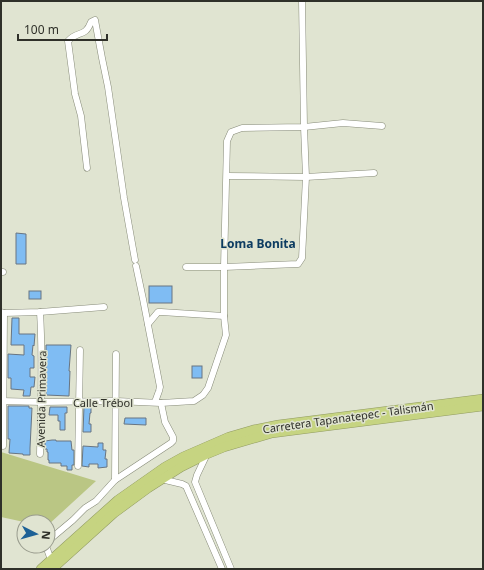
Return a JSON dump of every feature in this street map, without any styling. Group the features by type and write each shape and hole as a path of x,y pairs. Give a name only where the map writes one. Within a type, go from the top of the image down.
{"highway":[{"name":"Carretera Tapanatepec - Talismán","path":"52,564 118,500 133,488 183,457 229,437 278,425 483,399"},
{"name":"Carretera Tapanatepec - Talismán","path":"41,569 52,564 114,513 148,488 181,467 207,454 245,441 280,432 483,406"}],"street":[{"path":"186,267 298,264 302,258 306,177 302,1"},
{"path":"56,534 85,508 96,501 115,480 173,441 173,437 165,422 158,402 160,387 124,198 108,87 95,20 91,22 88,30 84,33 72,36 68,41 75,94 81,116 87,168"},
{"path":"148,324 158,312 224,316 227,141 231,132 242,128 304,127 343,123 382,126"},
{"path":"226,176 306,177 374,173"},
{"path":"3,446 2,312 40,312 104,306"},
{"name":"Avenida Primavera","path":"40,312 42,344 40,454"},
{"name":"Calle Trébol","path":"2,401 194,401 203,395 208,388 226,335 224,316"},
{"path":"78,466 80,350"},
{"path":"115,480 116,354"},
{"path":"207,454 195,482 231,569"},
{"path":"161,479 186,486 222,569"},
{"path":"186,486 195,482"},
{"path":"49,554 52,564"}],"green space":[{"path":"1,452 96,481 56,518 56,514 16,514 16,520 1,517"}],"building":[{"path":"16,233 26,234 26,264 16,264"},
{"path":"149,286 172,286 172,303 149,303"},
{"path":"29,291 41,291 41,299 29,299"},
{"path":"12,318 19,318 19,334 35,334 32,355 34,356 34,368 30,368 30,377 35,377 34,387 31,387 30,396 23,396 24,390 11,389 11,378 8,378 8,354 24,355 24,345 11,345"},
{"path":"46,345 71,345 69,396 46,395"},
{"path":"192,366 202,366 202,378 192,378"},
{"path":"8,406 29,406 29,408 32,408 30,455 9,453 10,439 8,439"},
{"path":"84,406 91,406 89,424 91,424 91,432 83,432"},
{"path":"50,407 67,407 67,413 65,413 65,430 60,430 58,415 49,415"},
{"path":"125,418 146,418 146,425 124,424"},
{"path":"45,441 71,441 72,450 74,450 74,465 72,465 72,470 67,470 67,466 61,466 61,463 49,463 48,452 47,449 45,449"},
{"path":"98,443 103,443 103,450 106,450 105,459 107,459 107,467 98,468 98,464 89,464 89,467 82,466 83,446 98,447"}],"district":[{"name":"Loma Bonita","path":"258,243"}]}
